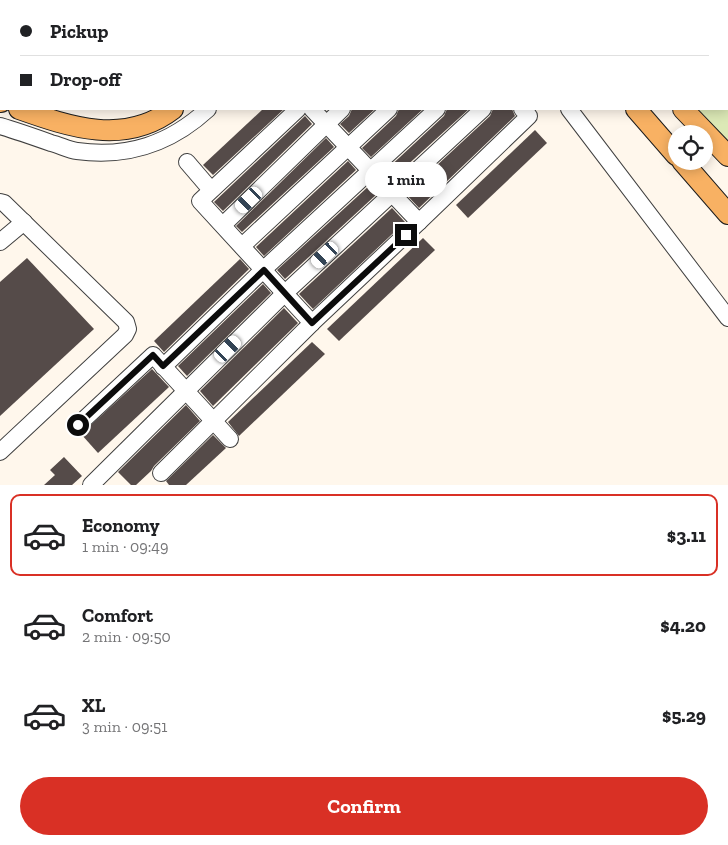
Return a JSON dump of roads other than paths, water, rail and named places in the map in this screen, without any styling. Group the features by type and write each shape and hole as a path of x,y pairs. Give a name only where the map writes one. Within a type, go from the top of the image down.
{"main road":[{"path":"22,110 59,123 101,131 127,128 150,122 171,110"},
{"path":"637,110 668,146"},
{"path":"684,110 728,156"},
{"path":"690,170 728,214"}],"street":[{"path":"0,126 75,151 106,153 133,150 158,143 178,133 207,110"},
{"path":"297,110 200,201 312,323"},
{"path":"313,110 419,222"},
{"path":"223,225 341,110"},
{"path":"242,246 388,110"},
{"path":"163,366 436,110"},
{"path":"91,485 285,293 482,110"},
{"path":"161,473 312,323 528,116 523,110"},
{"path":"569,110 728,318"},
{"path":"187,162 212,190"},
{"path":"0,202 4,203 24,222 126,322 128,329 125,335 0,452"},
{"path":"0,242 24,222"},
{"path":"78,425 153,355 230,438"}]}
